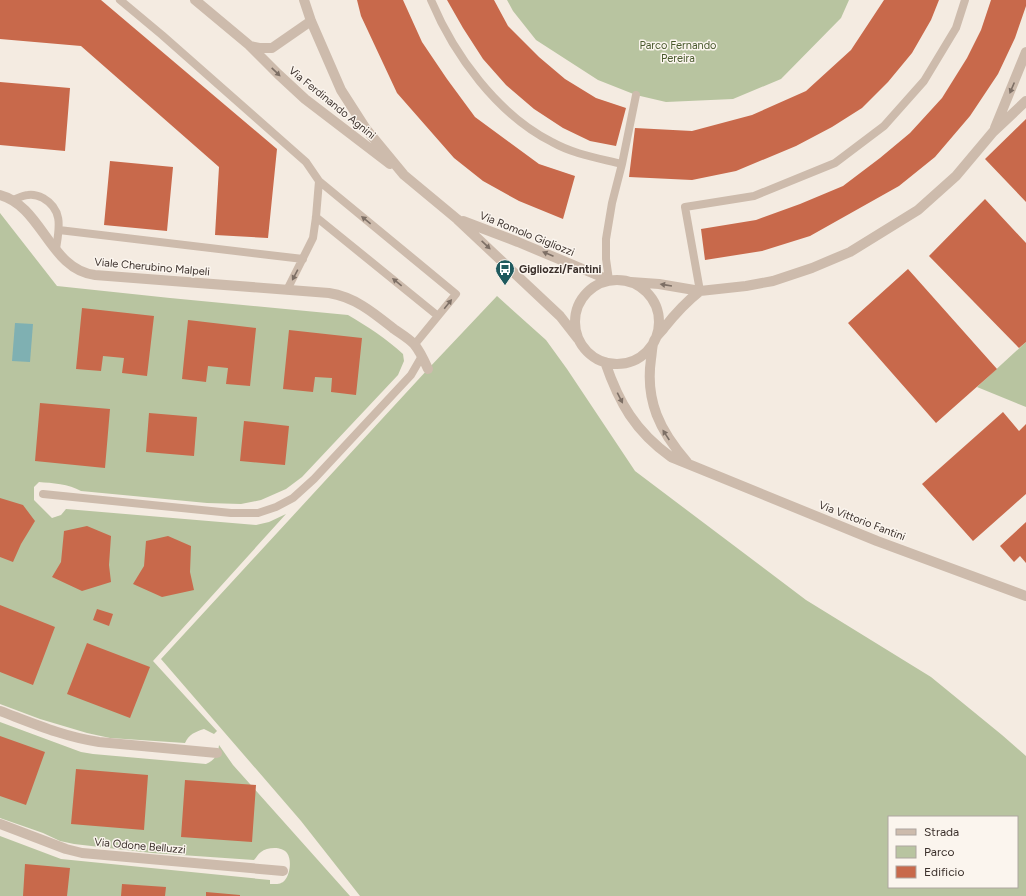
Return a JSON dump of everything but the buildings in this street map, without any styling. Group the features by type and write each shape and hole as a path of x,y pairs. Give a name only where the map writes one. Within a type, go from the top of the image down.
{"street":[{"name":"Via Ferdinando Agnini","path":"195,0 249,45 305,99 404,176"},
{"name":"Via Romolo Gigliozzi","path":"304,0 311,21 341,90 366,129 404,176 457,219 560,316 578,339"},
{"path":"249,45 259,48 272,48 311,21"},
{"path":"993,132 1026,52"},
{"path":"700,291 672,317 645,352 634,360 619,364 605,362 594,357 585,349 578,339 575,326 576,314 580,302 588,292 598,284 609,280 659,284 700,291 746,286 773,281 812,268 850,252 918,210 956,176 993,132 1026,101"},
{"name":"Viale Cherubino Malpeli","path":"0,194 14,200 27,212 56,249 71,265 80,271 91,274 329,293 350,299 371,310 415,344 428,369"},
{"name":"Via Romolo Gigliozzi","path":"457,219 518,242 609,280"},
{"path":"631,282 643,289 653,300 658,313 658,327 654,341 650,377 654,408 664,433 690,466"},
{"name":"Via Vittorio Fantini","path":"605,362 616,391 627,412 637,426 671,457 690,466 877,540 1026,596"},
{"path":"0,711 81,739 98,742 217,753"},
{"name":"Via Odone Belluzzi","path":"0,824 66,849 82,853 283,871"}],"lane":[{"path":"120,0 306,162 319,181 456,294 415,344"},
{"path":"430,0 440,24 467,66 492,95 514,116 539,135 552,142 582,154 622,164"},
{"path":"700,291 685,207 754,196 835,164 884,126 924,81 956,28 965,0"},
{"path":"609,280 606,259 606,239 612,203 622,164 636,95"},
{"path":"287,290 313,238 319,181"},
{"path":"14,200 28,195 37,195 53,205 58,212 59,230 56,249"},
{"path":"316,217 438,316"},
{"path":"59,230 303,259"},
{"path":"43,494 231,514 258,513 276,507 293,498 314,479 411,375 422,356"}],"green space":[{"name":"Parco Fernando Pereira","path":"507,0 849,0 841,18 781,79 733,99 666,102 636,95 598,80 536,40 513,11"},
{"path":"0,213 57,286 348,315 377,333 403,354 404,361 398,375 302,477 286,489 261,500 241,504 207,503 81,491 66,485 39,482 34,487 34,500 52,518 61,515 66,509 256,525 269,522 286,514 153,661 217,731 214,734 204,729 188,737 185,743 110,738 40,719 0,704"},
{"path":"497,296 546,340 635,471 806,600 931,677 1026,756 1026,896 360,896 301,821 161,659"},
{"path":"1026,342 1026,407 977,387"},
{"path":"0,722 81,752 93,754 206,764 216,757 219,745 233,765 350,896 0,896 0,836 61,859 270,880 270,884 280,883 285,880 290,867 290,859 285,851 278,848 264,850 254,860 152,853 74,844 60,841 43,833 0,818"}],"water":[{"path":"15,323 33,324 30,362 12,361"}],"place":[{"name":"Gigliozzi/Fantini","path":"505,286"}]}
